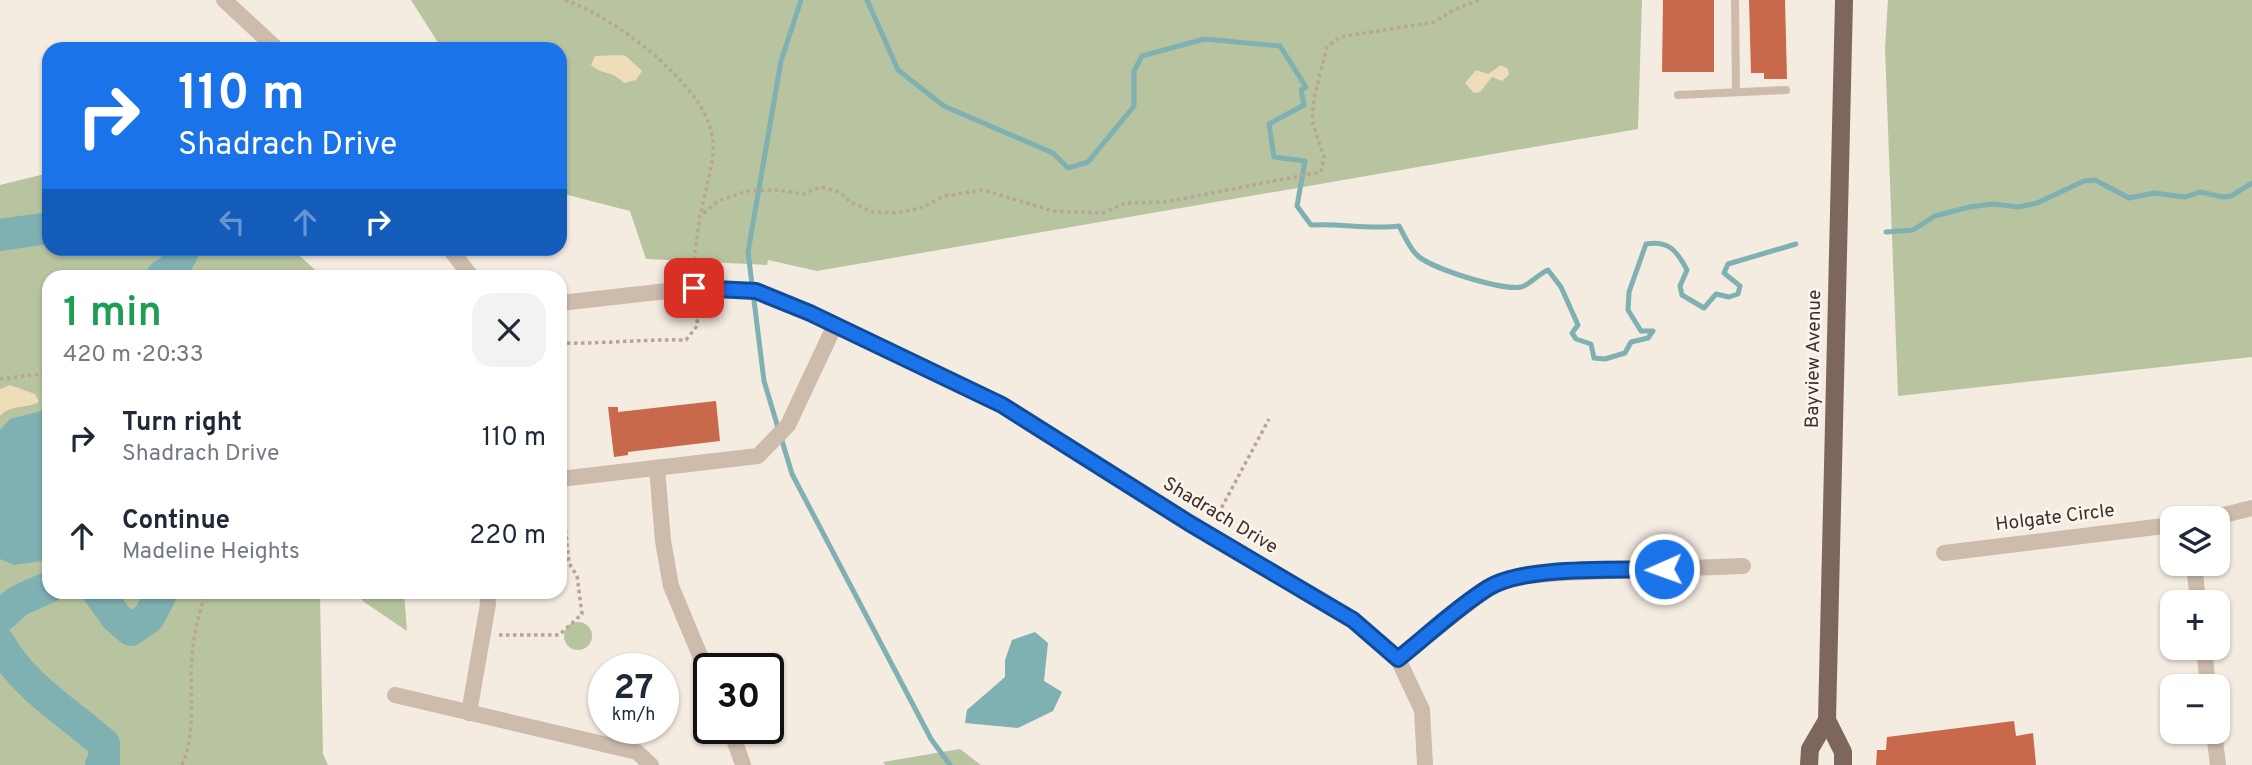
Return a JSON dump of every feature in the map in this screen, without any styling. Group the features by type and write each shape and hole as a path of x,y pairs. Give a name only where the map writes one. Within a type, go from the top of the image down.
{"main road":[{"name":"Bayview Avenue","path":"1843,765 1843,752 1827,720 1844,0"},
{"name":"Bayview Avenue","path":"1809,765 1810,749 1827,720"}],"street":[{"path":"224,0 269,42"},
{"path":"455,256 466,270"},
{"name":"Shadrach Drive","path":"567,302 694,288 756,291 835,325 1002,405 1207,534 1353,620 1398,659 1422,710 1424,765"},
{"path":"567,478 758,456 788,425 835,325"},
{"path":"657,468 663,541 671,586 699,653"},
{"path":"2230,513 2252,508"},
{"name":"Holgate Circle","path":"1944,553 2160,526"},
{"path":"1398,659 1489,587 1518,577 1743,566"},
{"path":"469,713 488,599"},
{"path":"395,695 637,752 651,765"},
{"path":"736,744 743,765"},
{"path":"2215,744 2218,765"}],"lane":[{"path":"1735,0 1737,92"},
{"path":"1678,95 1786,90"}],"path":[{"path":"565,0 580,5 632,36 687,85 701,104 712,134 713,147 701,216"},
{"path":"747,191 771,190 803,194 821,187 840,192 850,202 873,212 894,213 918,209 945,196 982,190 1053,211 1073,214 1103,213 1125,203 1165,202 1321,172 1324,157 1312,121 1314,98 1327,47 1340,37 1434,22 1455,9 1480,0"},
{"path":"0,379 42,374"},
{"path":"1207,534 1269,419"},
{"path":"483,635 559,635 582,614 577,576 569,563 567,544"},
{"path":"182,765 190,731 196,625 204,599"}],"green space":[{"path":"411,0 1642,0 1638,129 817,271 768,260 767,265 646,259 630,211 567,195 567,42 438,42"},
{"path":"1888,0 2252,0 2252,357 1898,396 1885,48"},
{"path":"42,175 42,256 300,256 315,270 42,270 42,599 320,599 323,754 328,765 0,765 0,185"},
{"path":"362,599 405,599 407,631"},
{"path":"578,622 588,626 592,636 588,646 578,650 568,646 564,636 568,626"},
{"path":"960,749 981,765 885,765 883,762"}],"sand":[{"path":"595,56 626,56 642,71 636,80 624,83 591,65"},
{"path":"1501,65 1508,69 1509,75 1502,81 1492,77 1480,92 1474,93 1465,83 1476,70 1488,74"},
{"path":"10,385 35,394 39,402 14,408 0,416 0,389"}],"water":[{"path":"42,411 42,561 14,565 0,559 0,430 10,419"},
{"path":"1035,632 1048,643 1044,681 1062,692 1053,711 1018,728 965,723 967,710 1005,677 1005,660 1012,640"}],"building":[{"path":"1663,0 1714,0 1714,72 1662,72"},
{"path":"1749,0 1785,0 1787,79 1764,79 1764,73 1751,73"},
{"path":"716,401 720,441 628,452 628,455 614,457 608,407 618,407 618,412"},
{"path":"2014,721 2016,736 2033,733 2036,765 1876,765 1877,750 1886,750 1887,737"}],"waterway":[{"path":"801,0 781,61 748,252 764,381 792,474 931,739 950,765"},
{"path":"867,0 898,70 944,106 1053,153 1068,168 1088,162 1134,106 1134,71 1142,56 1204,39 1280,46 1306,87 1301,90 1304,105 1269,124 1274,157 1305,161 1297,206 1311,225 1399,226 1411,248 1423,260 1450,272 1499,286 1521,287 1548,270 1561,287 1578,325 1572,333 1576,339 1591,344 1594,358 1605,359 1625,353 1631,342 1648,338 1653,331 1641,331 1628,310 1629,292 1646,244 1666,245 1676,252 1687,270 1680,286 1682,295 1704,308 1716,294 1729,297 1738,294 1740,286 1724,273 1728,264 1796,244"},
{"path":"1886,232 1913,230 1935,216 1969,207 1993,204 2019,207 2037,203 2084,181 2095,180 2129,198 2154,193 2185,197 2200,192 2223,197 2231,196 2252,183"},
{"path":"0,235 42,229"},
{"path":"172,270 181,256"},
{"path":"0,617 18,601 42,590"},
{"path":"103,599 116,617 131,630 149,617 158,599"},
{"path":"0,644 34,686 104,744 104,763 101,765"}],"route":[{"path":"694,288 756,291 810,313 1002,405 1189,523 1353,620 1398,659 1489,587 1518,577 1664,569"}]}
